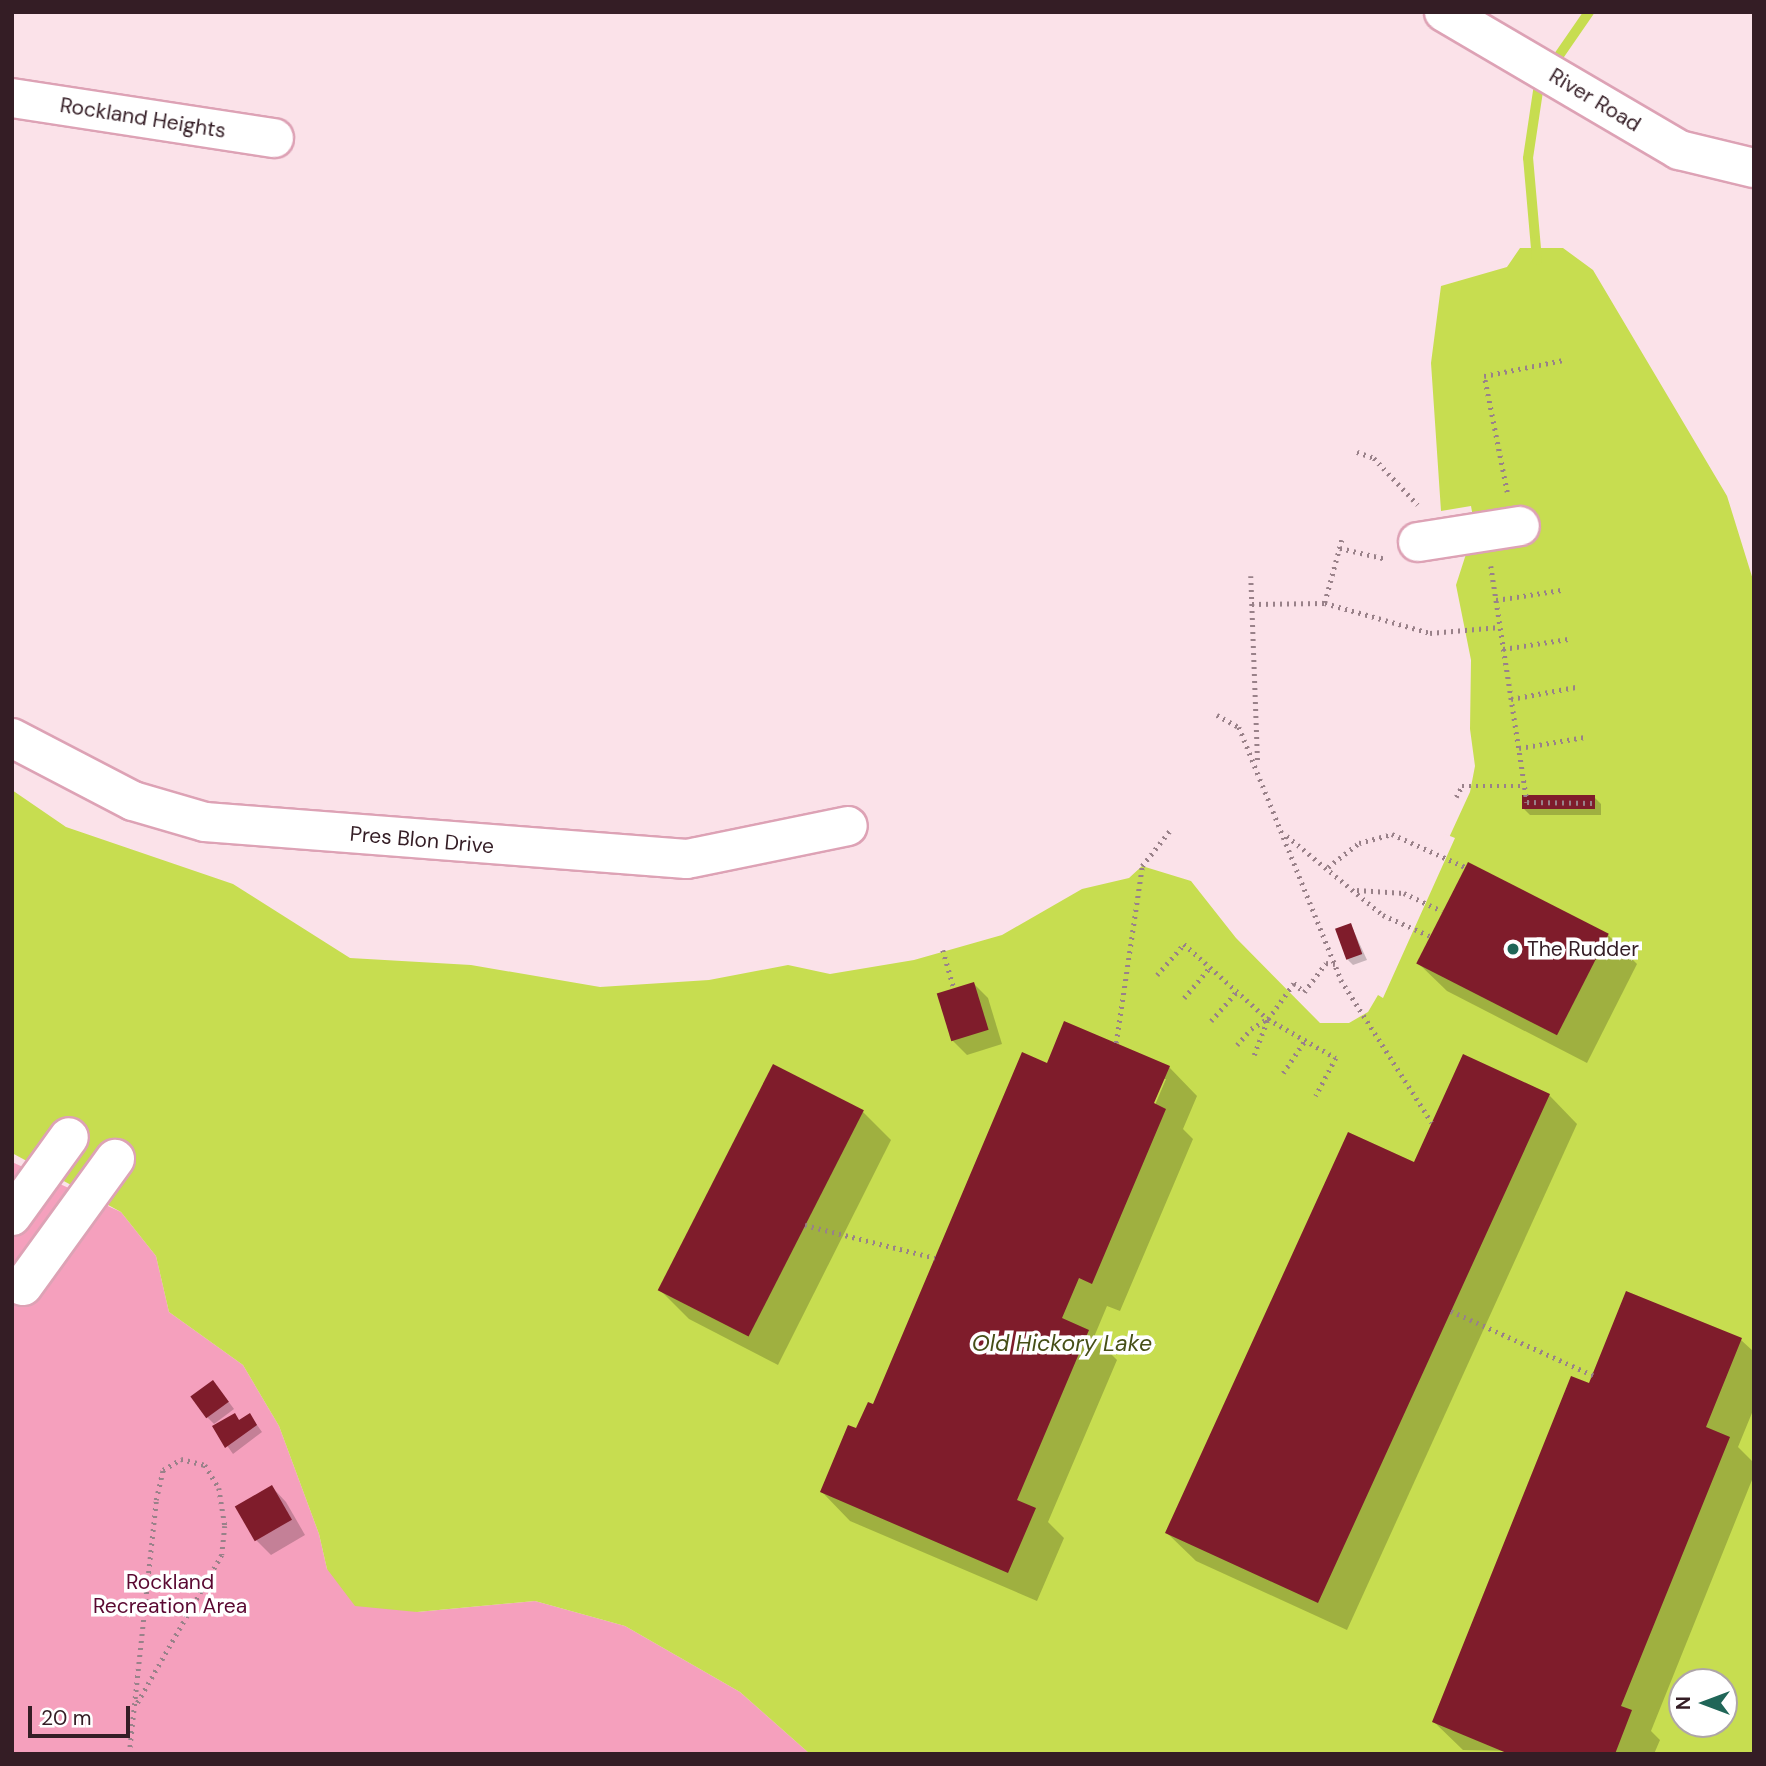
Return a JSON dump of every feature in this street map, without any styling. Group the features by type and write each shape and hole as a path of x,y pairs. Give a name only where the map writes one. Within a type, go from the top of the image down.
{"street":[{"name":"River Road","path":"1444,12 1679,150 1754,168"},
{"name":"Rockland Heights","path":"12,98 274,138"},
{"path":"1420,525 1514,512"},
{"name":"Pres Blon Drive","path":"12,738 133,801 205,822 687,859 848,826"},
{"path":"12,1216 69,1137"},
{"path":"23,1286 115,1159"}],"path":[{"path":"1514,512 1484,376 1563,360"},
{"path":"1357,452 1374,458 1420,525"},
{"path":"1325,603 1342,540"},
{"path":"1490,562 1527,802 1595,803"},
{"path":"1251,576 1258,766"},
{"path":"1496,600 1561,590"},
{"path":"1252,604 1325,603 1430,633 1500,627"},
{"path":"1503,649 1568,639"},
{"path":"1511,699 1576,687"},
{"path":"1217,715 1239,726 1287,836 1341,980 1432,1124"},
{"path":"1519,748 1585,737"},
{"path":"1456,797 1462,786 1524,786"},
{"path":"1116,1043 1143,866 1171,829"},
{"path":"1328,867 1375,836 1392,834 1425,846 1465,867"},
{"path":"1287,836 1328,867 1383,915 1390,915 1430,936"},
{"path":"1354,890 1404,893 1442,911"},
{"path":"1157,975 1184,944 1268,1019 1336,1058 1315,1096"},
{"path":"943,950 954,988"},
{"path":"1254,1055 1268,1019 1294,983 1304,992 1326,963 1335,964"},
{"path":"1184,998 1210,967"},
{"path":"1212,1021 1237,990"},
{"path":"1237,1045 1251,1029 1268,1019"},
{"path":"1283,1073 1305,1040"},
{"path":"805,1225 936,1258"},
{"path":"1451,1311 1593,1375"},
{"path":"129,1754 156,1500 163,1470 181,1459 205,1465 219,1488 225,1526 222,1555 136,1706"}],"green space":[{"name":"Rockland Recreation Area","path":"12,1162 121,1212 156,1256 169,1312 243,1365 279,1426 319,1534 327,1569 417,1612 535,1601 625,1626 740,1692 810,1754 12,1754"}],"water":[{"name":"Old Hickory Lake","path":"1520,248 1563,248 1593,270 1727,496 1754,583 1754,1754 810,1754 740,1692 625,1626 535,1601 417,1612 355,1606 327,1569 319,1534 279,1426 243,1365 169,1312 156,1256 121,1212 12,1153 12,790 66,827 233,884 350,958 471,965 600,987 709,980 788,965 830,974 914,960 1002,935 1082,889 1129,878 1142,866 1191,881 1236,938 1320,1023 1351,1021 1378,992 1470,792 1475,766 1470,729 1471,660 1456,585 1466,554 1479,551 1471,506 1441,511 1431,363 1441,286 1507,267"}],"pier":[{"path":"1445,834 1455,838 1383,998 1378,995 1368,1012 1349,1023 1320,1023 1320,1018 1350,1017 1375,990"}],"building":[{"path":"1522,795 1595,795 1595,809 1522,809"},
{"name":"The Rudder","path":"1468,862 1609,934 1557,1035 1416,964"},
{"path":"1351,923 1362,954 1346,960 1335,929"},
{"path":"974,982 989,1030 951,1041 937,993"},
{"path":"1064,1021 1170,1066 1154,1103 1166,1109 1092,1284 1079,1278 1062,1318 1089,1330 1017,1500 1036,1508 1008,1573 820,1492 848,1425 856,1428 868,1402 873,1404 1022,1052 1047,1063"},
{"path":"1463,1054 1550,1094 1318,1603 1165,1533 1348,1132 1414,1162"},
{"path":"773,1064 864,1110 749,1337 658,1290"},
{"path":"1626,1291 1742,1338 1706,1427 1730,1437 1621,1706 1632,1710 1615,1754 1509,1754 1432,1722 1571,1376 1589,1383"},
{"path":"213,1380 229,1402 206,1418 190,1396"},
{"path":"235,1413 239,1420 250,1413 257,1425 225,1448 212,1426"},
{"path":"272,1485 292,1520 255,1541 235,1506"}],"waterway":[{"path":"1558,57 1589,12"},
{"path":"1537,260 1528,158 1538,91"}],"place":[{"name":"The Rudder","path":"1513,949"}]}
